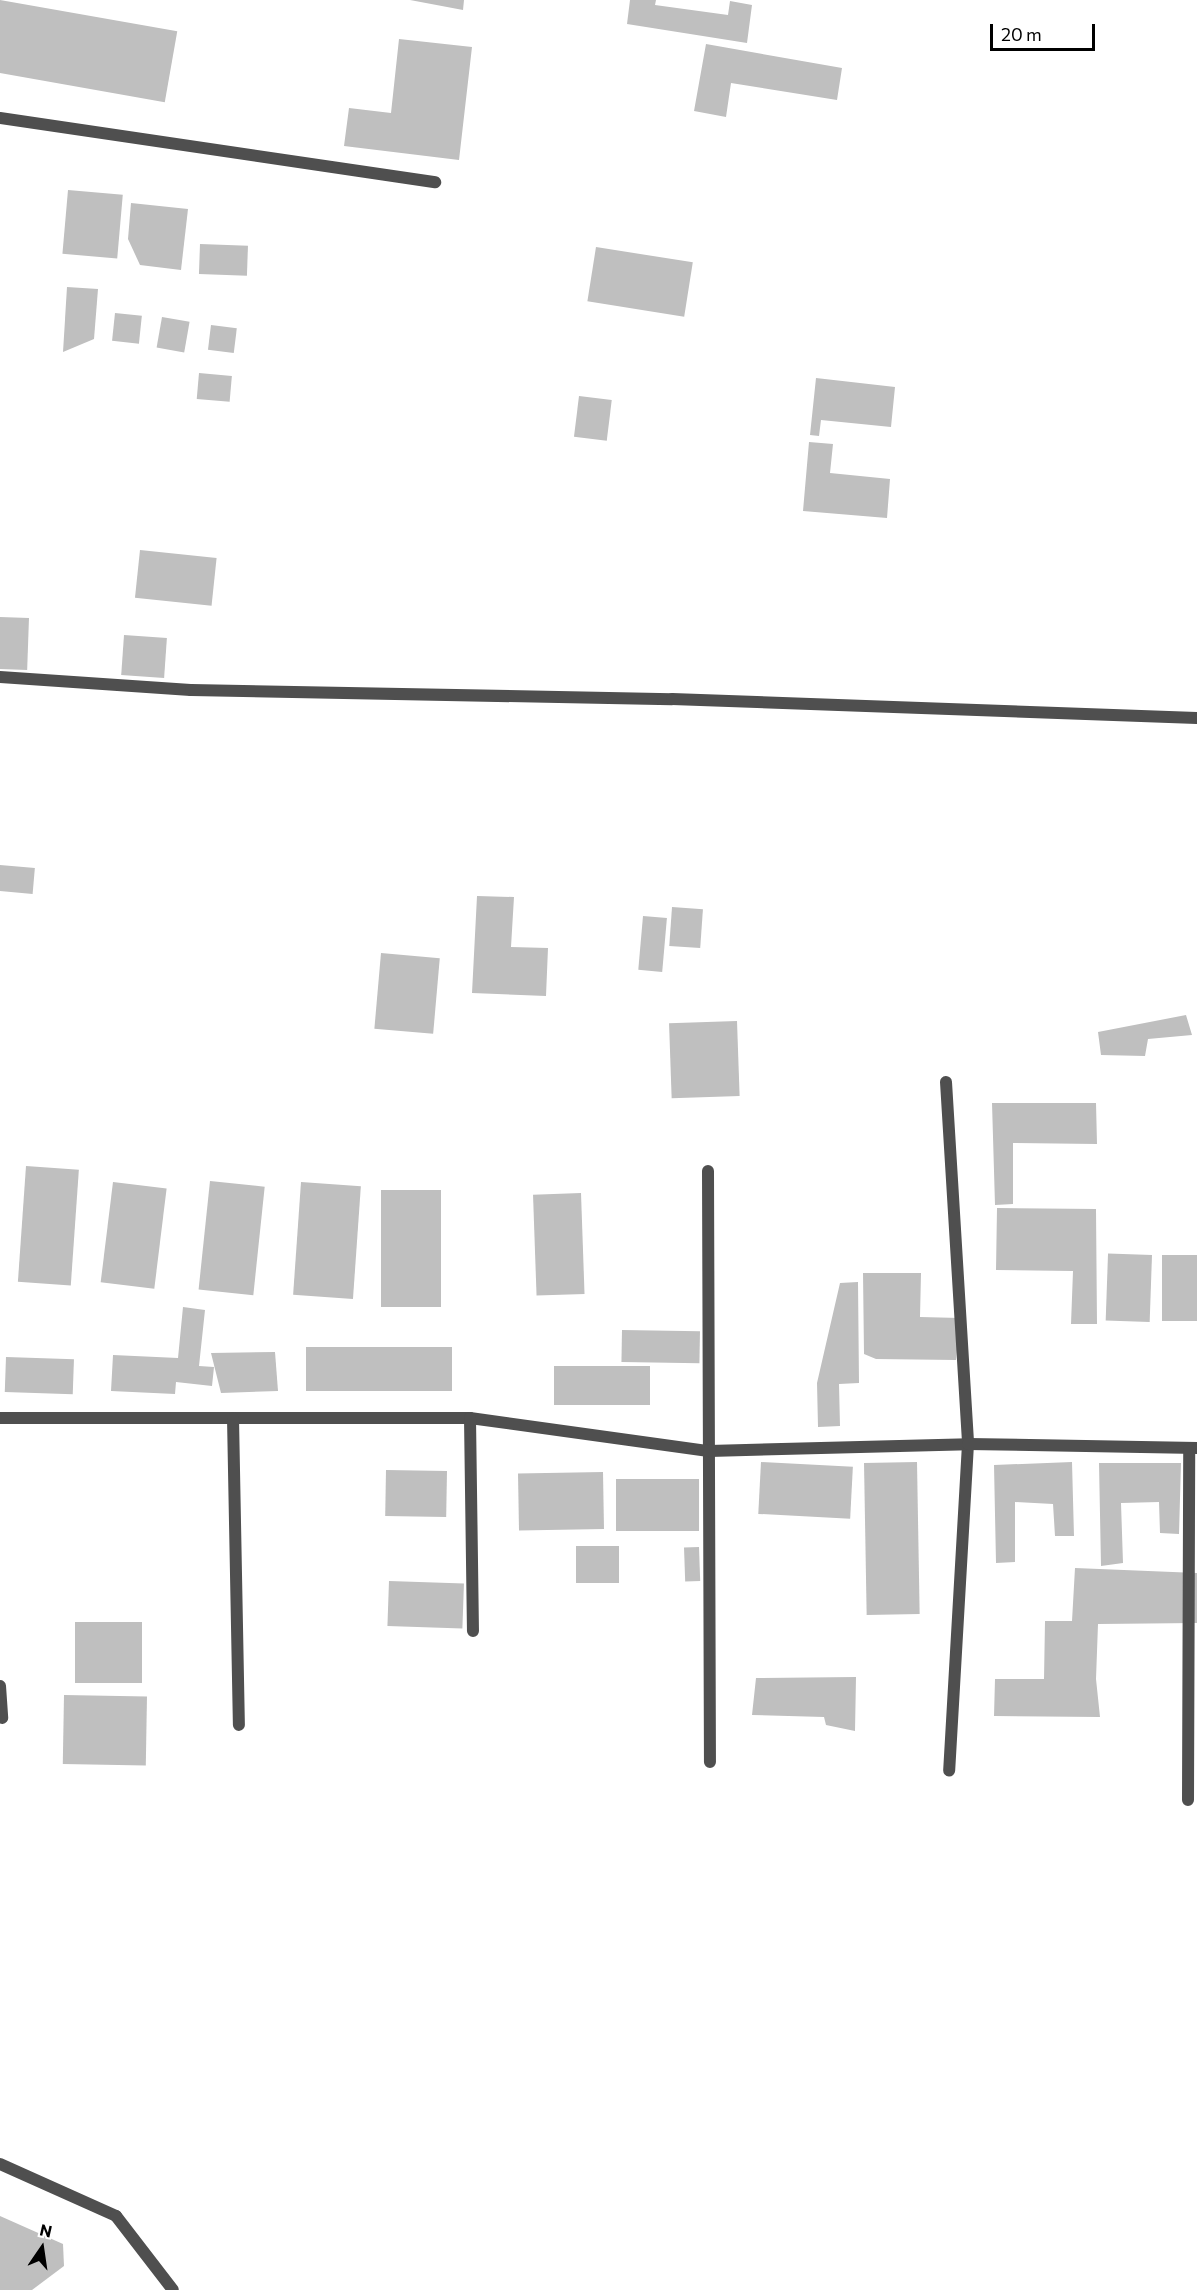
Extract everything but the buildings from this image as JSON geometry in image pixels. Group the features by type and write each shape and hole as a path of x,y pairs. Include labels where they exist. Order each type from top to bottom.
{"street":[{"path":"0,118 435,182"},
{"path":"0,677 191,690 672,699 1197,718"},
{"path":"946,1082 968,1444 950,1770"},
{"path":"708,1171 710,1762"},
{"path":"0,1418 470,1418 709,1451 968,1444 1193,1448 1188,1800"},
{"path":"233,1418 239,1725"},
{"path":"470,1418 473,1632"},
{"path":"0,1686 2,1718"},
{"path":"0,2164 116,2216 173,2290"}]}
